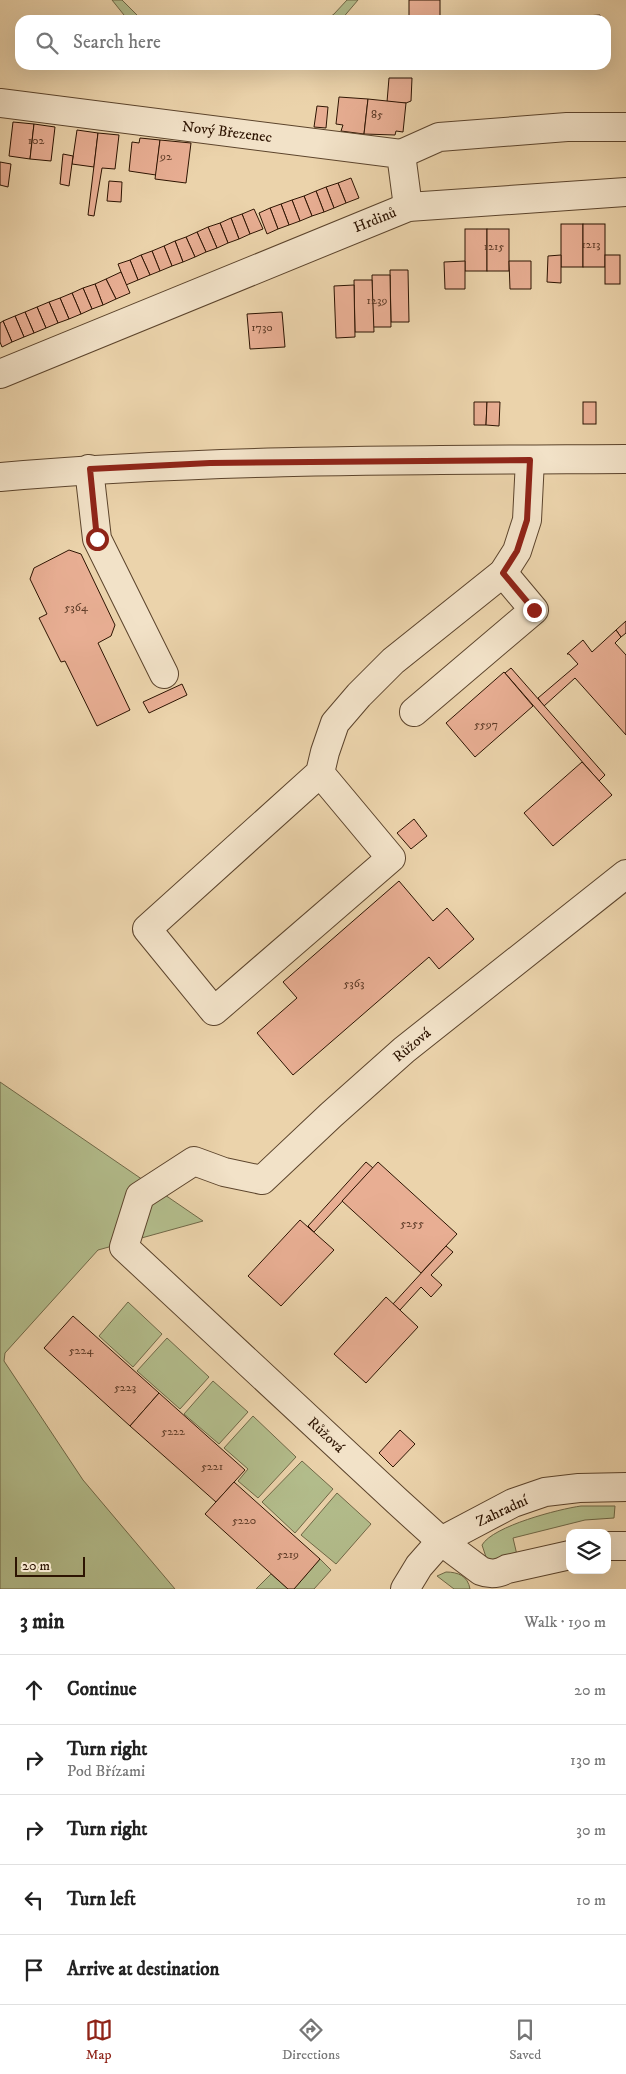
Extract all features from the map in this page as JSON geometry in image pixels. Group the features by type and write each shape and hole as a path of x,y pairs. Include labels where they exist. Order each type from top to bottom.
{"street":[{"name":"Nový Březenec","path":"0,103 400,154"},
{"path":"408,207 400,154 439,137 567,127 626,128"},
{"name":"Hrdinů","path":"0,374 408,207 626,192"},
{"path":"0,477 90,469 210,463 626,459"},
{"path":"320,773 391,858 214,1011 147,929 320,773 335,722 393,661 503,573 517,551 527,520 530,460"},
{"path":"90,469 97,539 164,674"},
{"path":"414,712 534,610 503,573"},
{"name":"Růžová","path":"566,1556 507,1569 500,1573 488,1574 481,1571 441,1541 124,1247 140,1196 194,1161 224,1172 262,1180 330,1115 404,1050 626,874"},
{"name":"Zahradní","path":"404,1589 419,1566 441,1541 514,1503 545,1492 579,1488 626,1487"},
{"path":"611,1546 626,1546"}],"green space":[{"path":"112,0 122,0 137,15 124,15"},
{"path":"347,0 358,0 345,15 333,15"},
{"path":"0,1082 203,1221 98,1250 5,1353 4,1361 83,1480 175,1589 0,1589"},
{"path":"128,1302 162,1334 133,1367 99,1336"},
{"path":"167,1338 209,1377 180,1409 137,1371"},
{"path":"213,1381 248,1412 219,1444 184,1414"},
{"path":"253,1416 296,1457 258,1498 238,1481 248,1469 224,1448"},
{"path":"302,1461 333,1489 295,1533 262,1502"},
{"path":"337,1493 371,1524 336,1564 301,1535"},
{"path":"581,1506 615,1506 614,1518 585,1520 513,1538 517,1555 492,1561 487,1560 482,1545 499,1531 543,1515"},
{"path":"320,1559 331,1570 314,1589 294,1589"},
{"path":"446,1572 455,1573 465,1578 470,1589 454,1589 437,1576"},
{"path":"271,1574 288,1589 256,1589"}],"building":[{"path":"409,0 440,0 440,15 409,15"},
{"path":"389,78 412,78 411,101 406,103 387,102"},
{"path":"339,97 368,99 364,134 341,131 343,125 336,124"},
{"path":"368,99 406,103 403,132 396,131 395,135 364,134"},
{"path":"317,106 328,107 326,128 314,127"},
{"path":"13,122 34,124 30,159 9,156"},
{"path":"34,124 55,127 51,161 30,159"},
{"path":"77,130 98,133 94,167 72,164"},
{"path":"98,133 119,135 115,169 102,168 94,216 88,215"},
{"path":"140,138 160,140 156,175 129,171 132,142 139,143"},
{"path":"160,140 191,143 186,183 155,179"},
{"path":"63,154 73,156 69,186 60,184"},
{"path":"0,162 11,164 8,187 0,185"},
{"path":"351,178 359,198 346,203 338,183"},
{"path":"109,181 122,182 121,202 107,201"},
{"path":"338,183 346,203 334,208 326,187"},
{"path":"326,187 334,208 324,212 316,191"},
{"path":"316,191 324,212 312,216 304,196"},
{"path":"304,196 312,216 300,221 292,200"},
{"path":"292,200 300,221 289,225 281,204"},
{"path":"281,204 289,225 278,229 270,208"},
{"path":"270,208 278,229 267,234 259,213"},
{"path":"254,209 263,229 250,234 242,214"},
{"path":"242,214 250,234 239,239 231,218"},
{"path":"231,218 239,239 228,243 220,223"},
{"path":"220,223 228,243 217,248 208,227"},
{"path":"561,224 583,224 583,267 561,267"},
{"path":"583,224 605,224 605,267 583,267"},
{"path":"208,227 217,248 206,252 197,232"},
{"path":"465,229 487,229 487,271 465,271"},
{"path":"487,229 509,229 509,271 487,271"},
{"path":"197,232 206,252 195,257 186,237"},
{"path":"186,237 195,257 183,262 175,241"},
{"path":"175,241 183,262 172,266 164,246"},
{"path":"164,246 172,266 160,271 152,251"},
{"path":"152,251 160,271 150,275 141,255"},
{"path":"141,255 150,275 138,280 130,260"},
{"path":"561,255 561,283 547,282 548,256"},
{"path":"605,255 620,255 620,284 605,284"},
{"path":"130,260 138,280 126,285 118,264"},
{"path":"465,261 465,289 445,289 444,262"},
{"path":"509,261 531,261 531,289 510,289"},
{"path":"390,270 408,270 409,322 391,322"},
{"path":"121,272 130,293 116,299 106,279"},
{"path":"372,275 390,275 391,327 373,327"},
{"path":"106,279 116,299 103,305 95,284"},
{"path":"354,280 372,280 374,332 355,332"},
{"path":"95,284 103,305 92,309 83,288"},
{"path":"354,285 355,337 336,338 334,286"},
{"path":"83,288 92,309 81,314 72,293"},
{"path":"72,293 81,314 69,319 60,298"},
{"path":"60,298 69,319 58,323 49,302"},
{"path":"49,302 58,323 46,328 37,307"},
{"path":"37,307 46,328 34,333 25,312"},
{"path":"25,312 34,333 24,337 15,316"},
{"path":"282,312 285,347 250,349 247,314"},
{"path":"15,316 24,337 12,342 3,321"},
{"path":"3,321 12,342 2,347 0,342 0,323"},
{"path":"474,402 487,402 486,425 474,425"},
{"path":"487,402 500,402 499,426 486,425"},
{"path":"583,402 596,402 596,424 583,424"},
{"path":"69,550 81,554 115,625 111,636 98,643 130,710 97,726 65,661 61,662 39,618 47,614 30,579 34,568"},
{"path":"626,621 626,633 621,637 616,630"},
{"path":"616,630 621,637 615,643 626,655 626,735 575,678 544,706 538,698 578,664 567,654 583,640 592,652"},
{"path":"511,668 605,775 599,781 505,673"},
{"path":"504,672 533,706 475,757 446,723"},
{"path":"182,684 187,695 149,713 143,702"},
{"path":"582,762 612,795 553,846 524,813"},
{"path":"414,819 427,836 411,849 397,833"},
{"path":"399,881 433,921 447,908 474,939 439,969 429,957 293,1075 257,1033 297,998 283,982"},
{"path":"366,1162 373,1168 314,1232 308,1226"},
{"path":"378,1162 457,1234 421,1273 342,1201"},
{"path":"300,1220 334,1250 281,1306 248,1276"},
{"path":"446,1246 453,1252 431,1275 442,1285 431,1297 421,1287 400,1310 393,1304"},
{"path":"386,1297 418,1327 366,1383 334,1354"},
{"path":"73,1316 159,1393 130,1426 44,1348"},
{"path":"159,1393 245,1470 216,1502 130,1426"},
{"path":"400,1430 415,1444 393,1467 379,1453"},
{"path":"234,1482 320,1559 294,1589 288,1589 205,1514"}],"route":[{"path":"97,539 90,469 210,463 530,460 527,520 517,551 503,573 534,610"}]}
